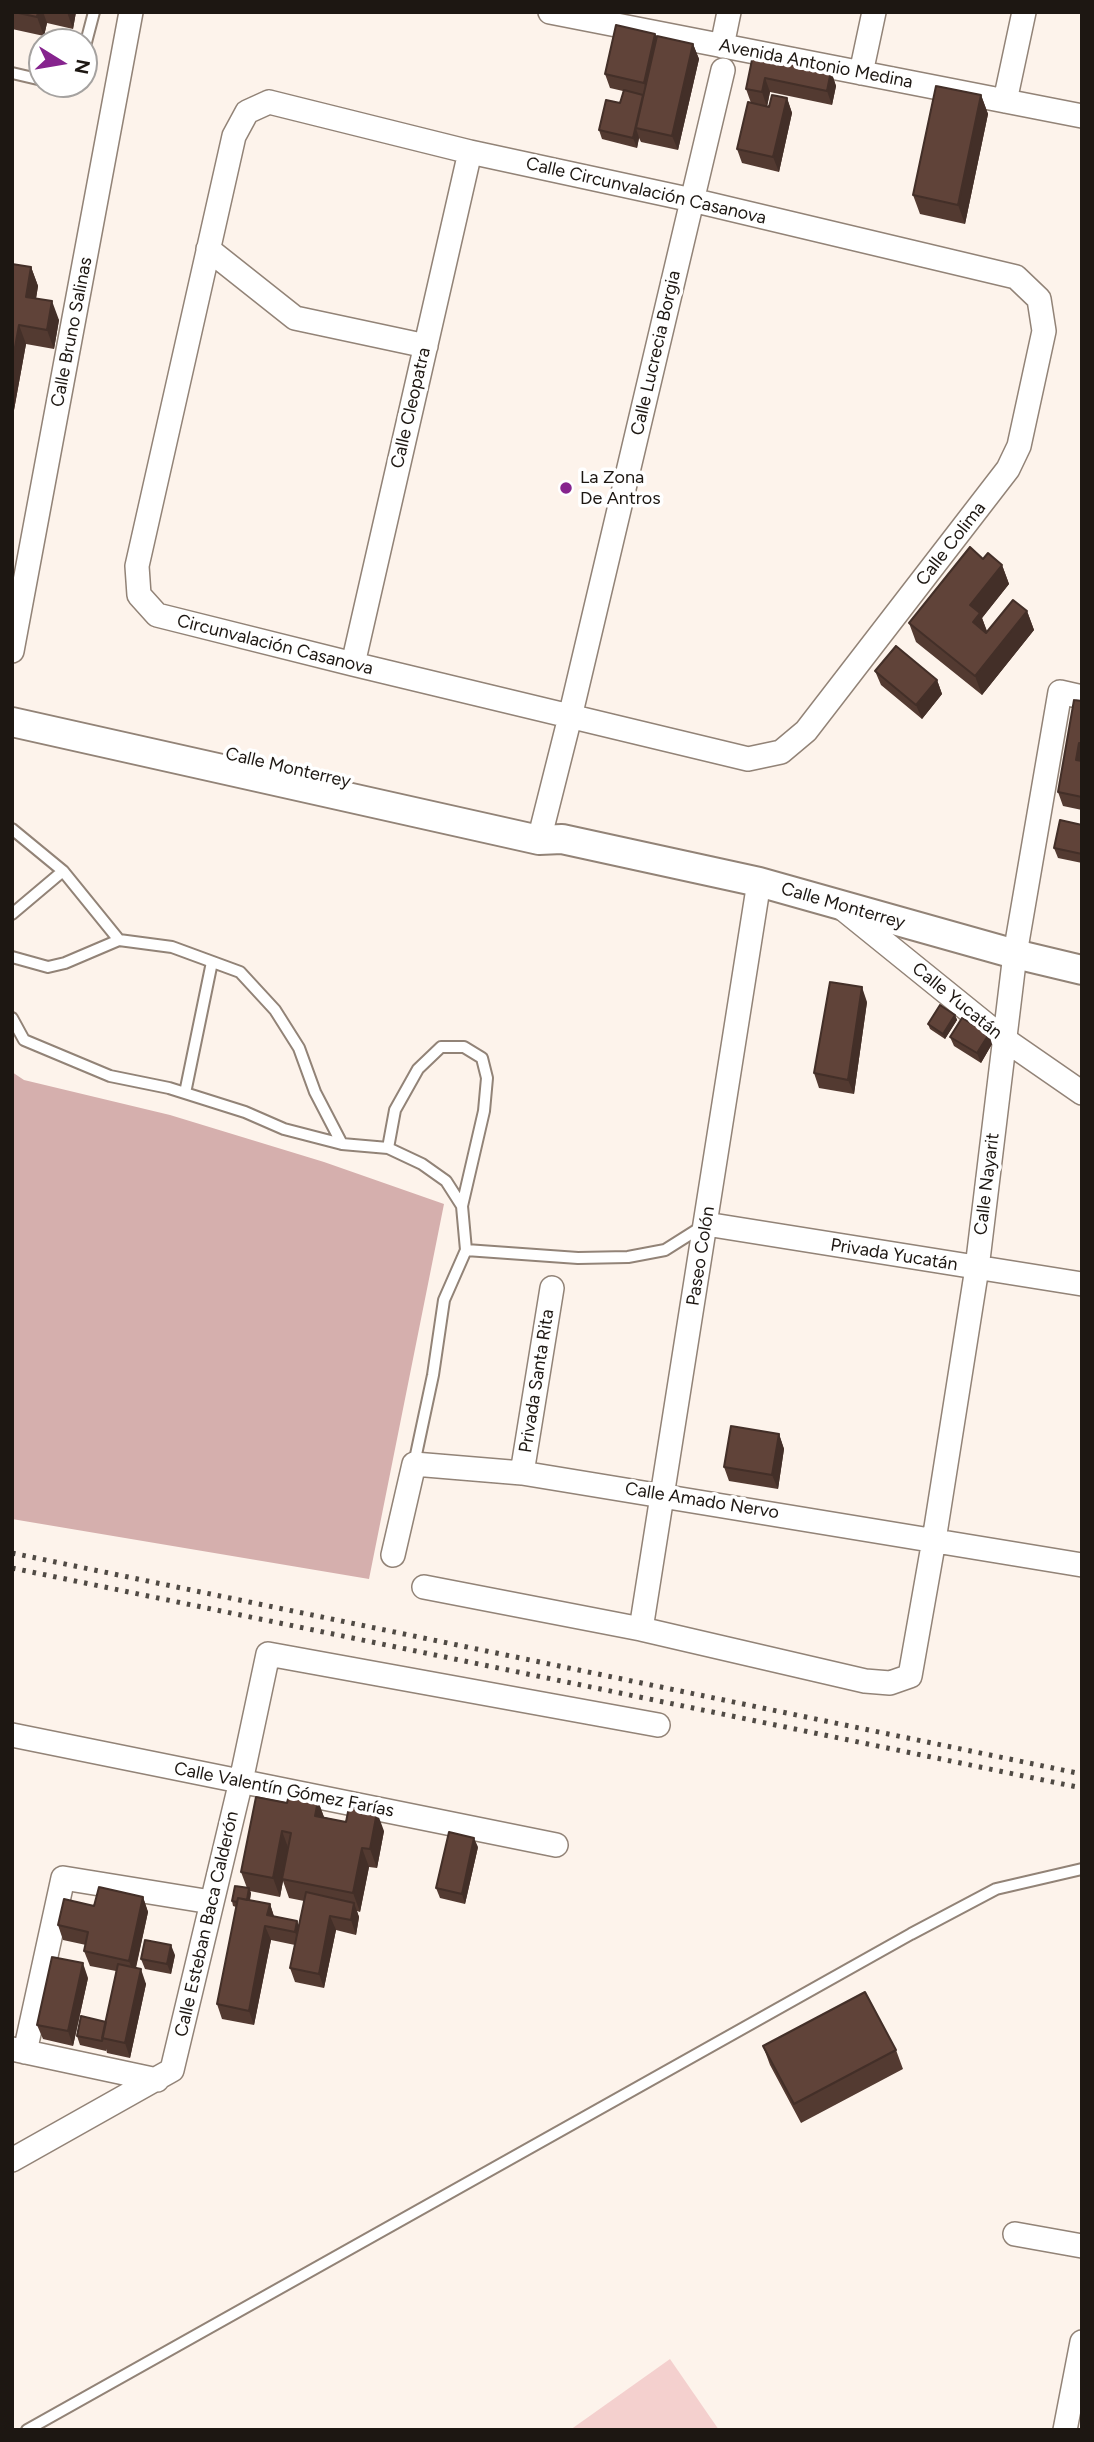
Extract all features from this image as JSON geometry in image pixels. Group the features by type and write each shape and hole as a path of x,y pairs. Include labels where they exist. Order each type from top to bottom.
{"street":[{"name":"Calle Bruno Salinas","path":"12,651 131,12"},
{"name":"Avenida Antonio Medina","path":"550,12 1082,116"},
{"path":"722,46 729,12"},
{"path":"861,73 874,12"},
{"path":"1005,101 1024,12"},
{"name":"Calle Lucrecia Borgia","path":"548,836 570,718 723,70"},
{"name":"Calle Circunvalación Casanova","path":"247,112 269,102 470,152 692,200 1016,277 1038,299"},
{"name":"Circunvalación Casanova","path":"247,112 234,136 137,566 139,595 157,615 570,718 748,760 781,752"},
{"name":"Calle Cleopatra","path":"353,664 470,152"},
{"path":"208,249 295,318 426,346"},
{"name":"Calle Colima","path":"781,752 806,732 1008,469 1019,446 1044,331 1038,299"},
{"name":"Calle Nayarit","path":"641,1629 865,1681 890,1684 909,1676 934,1540 977,1268 1015,954 1071,695"},
{"name":"Calle Monterrey","path":"12,704 548,836"},
{"name":"Calle Monterrey","path":"12,722 759,882 1015,954 1082,970"},
{"name":"Paseo Colón","path":"641,1629 759,882"},
{"name":"Calle Yucatán","path":"837,904 1004,1039 1082,1093"},
{"name":"Privada Yucatán","path":"706,1224 1082,1284"},
{"name":"Privada Santa Rita","path":"522,1473 552,1288"},
{"path":"393,1555 414,1464"},
{"name":"Calle Amado Nervo","path":"414,1464 522,1473 663,1494 1082,1565"},
{"path":"424,1587 641,1629"},
{"name":"Calle Esteban Baca Calderón","path":"164,2075 241,1781 268,1654 658,1725"},
{"name":"Calle Valentín Gómez Farías","path":"12,1735 556,1845"},
{"path":"164,2075 19,2051 63,1878 211,1902"},
{"path":"12,2160 164,2075"},
{"path":"1015,2234 1082,2246"},
{"path":"1065,2430 1082,2342"}],"lane":[{"path":"12,829 63,871 120,940"},
{"path":"12,914 63,871"},
{"path":"12,957 48,967 65,963 120,940 172,947 240,972 275,1010 299,1048 315,1092 342,1144"},
{"path":"185,1093 212,962"},
{"path":"12,1018 24,1040 110,1076 185,1093 245,1112 284,1129 342,1144 388,1148 422,1164 446,1181 462,1206"},
{"path":"388,1148 395,1110 418,1069 441,1047 464,1047 482,1058 487,1078 484,1111 462,1206 466,1250 444,1300 433,1375 414,1464"},
{"path":"466,1250 578,1258 628,1257 665,1250 706,1224"},
{"path":"27,2430 971,1902 996,1889 1082,1869"}],"shaded area":[{"path":"12,1072 24,1080 170,1115 324,1162 444,1204 369,1579 12,1519"},
{"path":"670,2359 719,2430 570,2430"}],"building":[{"path":"14,12 38,12 37,17"},
{"path":"616,25 655,34 644,83 605,74"},
{"path":"657,36 693,44 672,136 636,128"},
{"path":"753,55 831,71 827,91 765,78 762,92 746,89"},
{"path":"936,86 981,95 958,205 913,195"},
{"path":"624,90 643,95 633,138 599,130 606,100 620,103"},
{"path":"772,95 787,98 773,157 737,149 748,102 769,107"},
{"path":"12,264 31,267 26,297 52,301 47,330 19,325 12,364"},
{"path":"970,547 983,559 988,553 1002,565 970,605 980,613 973,622 986,633 1013,600 1027,611 975,676 909,623"},
{"path":"896,646 937,680 916,705 875,671"},
{"path":"1074,700 1082,701 1082,744 1079,743 1076,760 1082,761 1082,797 1058,792"},
{"path":"1060,820 1082,825 1082,854 1054,848"},
{"path":"830,982 862,987 848,1080 814,1073"},
{"path":"940,1005 955,1015 943,1034 928,1024"},
{"path":"962,1018 989,1034 977,1053 950,1037"},
{"path":"731,1426 779,1434 772,1475 724,1467"},
{"path":"289,1795 318,1801 315,1816 346,1822 349,1807 377,1812 370,1849 362,1848 353,1893 282,1879 291,1833 282,1831 273,1878 241,1872 256,1797 287,1803"},
{"path":"449,1832 474,1838 462,1894 436,1888"},
{"path":"235,1886 249,1888 247,1900 238,1898 237,1902 232,1901"},
{"path":"99,1887 143,1897 129,1961 84,1951 88,1932 58,1925 64,1899 94,1906"},
{"path":"306,1892 354,1903 351,1920 330,1916 319,1974 290,1968"},
{"path":"238,1898 270,1904 267,1915 297,1921 295,1932 265,1926 249,2011 217,2004"},
{"path":"145,1940 171,1945 167,1964 141,1959"},
{"path":"52,1957 83,1963 68,2031 37,2025"},
{"path":"118,1964 141,1969 125,2043 102,2038"},
{"path":"865,1992 896,2050 794,2104 763,2046"},
{"path":"81,2016 106,2022 102,2041 77,2036"}],"railway":[{"path":"12,1553 1082,1774"},
{"path":"12,1568 1082,1788"}],"place":[{"name":"La Zona De Antros","path":"566,488"}]}
